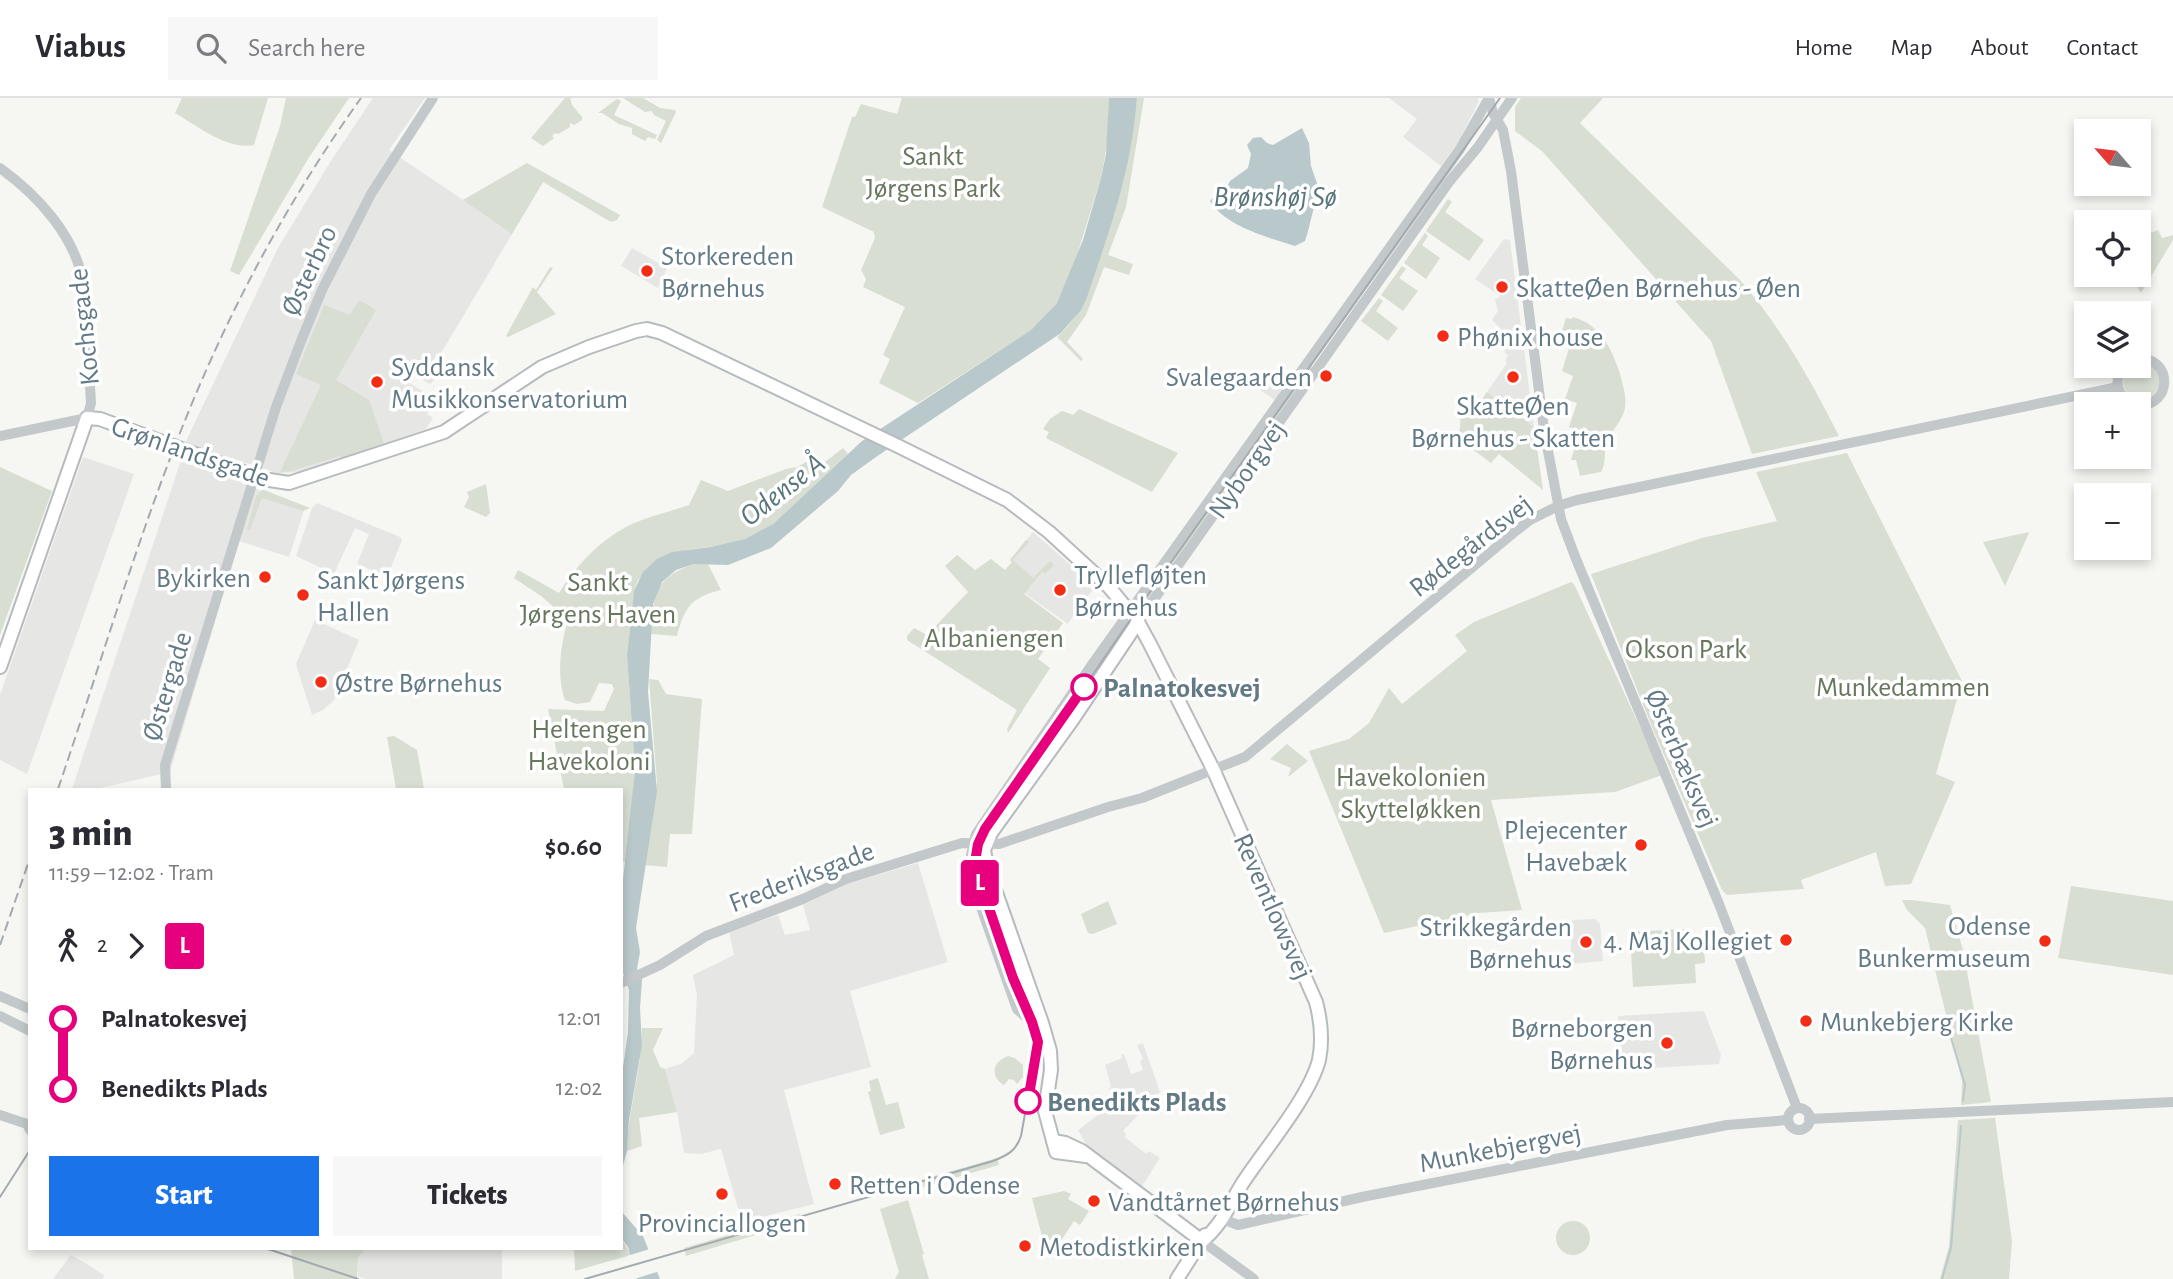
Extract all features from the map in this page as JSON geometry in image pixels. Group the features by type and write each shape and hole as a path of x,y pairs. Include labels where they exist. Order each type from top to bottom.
{"main road":[{"name":"Grønlandsgade","path":"87,418 100,419 255,476 289,483 435,436 542,367 606,340 647,329 1007,500 1049,532 1134,614"},
{"name":"Kochsgade","path":"0,667 87,418"},
{"name":"Reventlowsvej","path":"1134,614 1213,769 1321,1018 1322,1043 1314,1076 1240,1187 1223,1219 1202,1241"},
{"name":"Nyborgvej","path":"979,844 1134,614"},
{"path":"979,844 1050,1051 1051,1070 1045,1111 1054,1147 1086,1156 1202,1241 1177,1279"},
{"name":"Reventlowsvej","path":"1202,1241 1224,1205 1240,1187"}],"street":[{"name":"Østerbro","path":"255,476 276,407 322,290 371,194 433,98"},
{"name":"Østerbæksvej","path":"1489,98 1500,116 1511,171 1544,430 1558,506 1576,559 1720,904 1797,1108"},
{"name":"Nyborgvej","path":"1134,614 1460,149 1489,98"},
{"name":"Nyborgvej","path":"1134,614 1512,98"},
{"name":"Kochsgade","path":"0,168 25,188 47,211 72,248 81,268 91,403 87,418"},
{"path":"2151,360 2157,364 2169,385 2151,403"},
{"path":"2118,378 2120,392"},
{"name":"Rødegårdsvej","path":"979,844 999,844 1142,798 1245,757 1517,530 1558,506 1729,467 2118,387"},
{"path":"0,436 87,418"},
{"name":"Østergade","path":"166,788 165,765 255,476"},
{"path":"979,844 970,865 971,879 1017,1009 1038,1026 1045,1036"},
{"name":"Frederiksgade","path":"624,982 698,940 803,900 846,879 954,846 979,844"},
{"path":"0,996 28,1008"},
{"path":"0,1016 28,1030"},
{"path":"1809,1119 2173,1102"},
{"path":"1797,1108 1806,1111 1809,1119 1807,1126 1800,1129 1792,1127 1788,1120 1790,1112 1797,1108"},
{"path":"0,1115 28,1124"},
{"name":"Munkebjergvej","path":"1223,1219 1238,1225 1362,1197 1727,1125 1788,1120"},
{"path":"1202,1241 1254,1279"}],"shaded area":[{"path":"373,98 425,98 389,150 463,200 519,169 543,182 440,355 437,354 431,364 437,366 435,379 430,384 408,372 403,379 432,397 429,402 433,404 427,414 433,418 426,429 302,472 277,473 185,443 278,248"},
{"path":"1389,98 1478,98 1479,101 1459,141 1441,166 1403,137 1417,119"},
{"name":"SkatteØen Børnehus - Øen","path":"1504,239 1510,240 1521,326 1511,339 1500,340 1500,328 1492,320 1498,311 1495,300 1500,296 1475,279"},
{"name":"Storkereden Børnehus","path":"632,248 667,268 658,288 621,266"},
{"name":"SkatteØen Børnehus - Skatten","path":"1523,341 1534,427 1487,392 1507,363 1505,361 1508,355 1505,353 1504,343"},
{"path":"1253,372 1288,385 1276,401 1246,380"},
{"path":"83,457 134,474 27,774 0,760 0,695"},
{"path":"182,457 237,477 243,484 305,507 289,557 239,541 170,772 100,788 72,788"},
{"path":"317,503 400,537 402,540 387,577 357,564 369,534 355,528 334,574 296,556 312,508"},
{"name":"Tryllefløjten Børnehus","path":"1033,532 1096,587 1082,602 1068,624 1024,593 1029,587 1005,570"},
{"name":"Østre Børnehus","path":"315,620 359,640 334,700 312,715 296,664"},
{"path":"918,863 948,962 850,991 871,1067 784,1090 814,1204 742,1222 721,1149 701,1154 684,1153 677,1112 665,1069 681,1064 694,1053 697,995 693,975 734,955 729,932 778,915 785,935 810,930 803,905 847,884"},
{"name":"Strikkegården Børnehus","path":"1595,919 1600,924 1603,961 1570,964 1572,920"},
{"name":"Børneborgen Børnehus","path":"1704,1011 1721,1055 1719,1064 1654,1068 1620,1063 1617,1059 1618,1016"},
{"path":"1143,1043 1160,1092 1123,1131 1125,1137 1146,1154 1149,1151 1160,1158 1142,1186 1138,1186 1088,1148 1078,1130 1115,1102 1109,1090 1111,1086 1105,1065 1122,1058 1121,1055 1124,1054 1131,1074 1143,1070 1140,1061 1143,1059 1137,1045"},
{"path":"364,1250 502,1250 502,1279 366,1279 358,1277 358,1258"},
{"path":"71,1255 105,1276 102,1279 53,1279"}],"green space":[{"path":"182,98 268,98 254,145 244,146 213,136 175,113"},
{"path":"286,98 349,98 308,159 239,275 230,271 280,126"},
{"path":"565,98 570,98 582,120 574,125 570,123 570,127 555,133 552,136 554,138 543,146 531,138"},
{"path":"623,98 643,98 660,108 675,110 661,143 657,140 666,121 652,111 645,112"},
{"name":"Sankt Jørgens Park","path":"902,98 1109,98 1108,139 1101,178 1073,268 1057,303 1031,330 918,403 879,383 890,359 883,355 905,307 863,287 866,279 861,270 875,238 874,232 822,207 852,117 855,117 861,104 897,114"},
{"path":"1137,98 1144,98 1126,207 1108,255 1133,264 1129,275 1104,267 1086,315 1067,342 1083,359 1081,361 1057,337 1073,320 1089,290 1123,179"},
{"path":"1521,98 1603,98 1580,123 1740,280 1755,298 1794,355 1839,436 1752,454 1711,341 1542,151 1515,131 1515,107"},
{"path":"617,99 621,101 614,115 657,135 655,139 648,137 645,141 632,134 632,128 598,113"},
{"path":"527,163 620,215 617,220 611,222 543,182 512,234 463,200"},
{"path":"1448,199 1452,202 1445,212 1484,240 1469,261 1426,231"},
{"path":"2158,230 2162,238 2173,235 2173,240 2151,276 2151,233"},
{"path":"1425,233 1428,236 1422,245 1440,258 1426,279 1404,263"},
{"path":"1402,266 1406,269 1399,278 1418,291 1403,311 1381,295"},
{"path":"550,267 553,268 537,292 556,314 506,336 533,287 536,290"},
{"path":"1379,298 1383,301 1376,311 1398,328 1388,341 1361,321"},
{"path":"359,300 376,310 336,380 369,400 384,443 341,458 340,456 280,472 321,385 296,374 324,305 350,315"},
{"path":"1573,317 1591,326 1604,339 1617,365 1625,397 1624,412 1607,441 1601,472 1580,476 1576,460 1571,460 1580,431 1569,427 1577,403 1565,399 1573,376 1562,371 1569,348 1558,344 1566,318"},
{"path":"1309,365 1315,369 1148,603 1143,598"},
{"path":"2151,365 2155,367 2161,382 2151,396 2151,392 2127,392 2124,378 2151,378"},
{"path":"1487,392 1534,427 1543,490 1499,454 1491,463 1455,436 1460,429 1461,409 1471,415"},
{"path":"1079,409 1178,453 1152,492 1046,438 1049,432 1043,429 1050,419 1062,411 1073,415"},
{"name":"Sankt Jørgens Haven","path":"843,448 848,454 773,524 758,534 731,544 686,550 638,580 634,591 627,655 635,770 626,862 623,862 623,788 564,788 548,709 604,711 614,689 612,684 599,683 590,702 577,704 565,700 560,660 568,619 514,578 518,570 559,593 572,574 606,540 633,523 689,505 701,480 728,491 808,461 822,468 825,462"},
{"path":"1847,453 1962,681 1936,774 1955,782 1911,884 1885,886 1876,852 1801,880 1804,889 1727,895 1722,890 1652,727 1591,574 1702,538 1777,521 1756,472"},
{"path":"0,467 52,491 0,635"},
{"path":"486,484 490,513 486,517 464,507 469,497 467,492"},
{"path":"262,490 310,508 303,511 262,498 250,530 247,529 256,496"},
{"path":"2029,532 2028,535 2005,586 1983,542"},
{"name":"Albaniengen","path":"1026,540 1029,542 1013,560 1033,578 1050,561 1054,565 1045,574 1042,572 1024,594 1063,623 1038,659 1050,668 1008,733 1007,729 1017,710 907,640 907,636 914,628 927,635 968,592 945,566 957,555 975,570 991,559 1005,570"},
{"path":"694,564 708,564 721,590 702,596 690,605 677,636 651,634 653,608 658,590 670,576"},
{"name":"Havekolonien Skytteløkken","path":"1571,582 1662,775 1615,792 1491,800 1522,910 1479,913 1384,933 1309,751 1349,739 1369,723 1389,688 1402,704 1467,651 1455,635 1474,622"},
{"path":"649,679 658,680 666,694 702,699 692,834 670,834 667,867 644,865 657,783"},
{"path":"394,736 417,750 424,788 396,788 387,737"},
{"path":"1287,744 1308,761 1288,777 1291,768 1270,759"},
{"path":"974,857 980,857 1037,1020 1020,1008 977,891"},
{"path":"2071,886 2173,901 2173,975 2058,958"},
{"path":"1902,900 1950,905 1963,950 1991,1102 1961,1105 1962,1081 1925,928 1907,910"},
{"path":"1108,901 1117,924 1093,934 1088,933 1081,914"},
{"path":"1683,929 1704,942 1705,963 1695,964 1696,983 1633,987 1630,932"},
{"path":"642,1028 663,1028 653,1050 660,1067 665,1069 677,1112 639,1118 642,1146 627,1151 640,1059"},
{"path":"1008,1056 1023,1065 1023,1077 1017,1084 1009,1079 1004,1085 996,1077 996,1065"},
{"path":"878,1078 886,1105 898,1102 905,1128 880,1135 868,1092 871,1091 869,1081"},
{"path":"1995,1118 2012,1241 2009,1279 1940,1279 1949,1246 1958,1120"},
{"path":"997,1158 999,1165 888,1197 886,1190"},
{"path":"1064,1191 1071,1194 1068,1199 1089,1211 1080,1225 1074,1221 1053,1253 1044,1244 1032,1198"},
{"path":"908,1200 929,1279 895,1279 899,1272 880,1209"},
{"path":"800,1214 802,1221 686,1256 684,1248"},
{"path":"1573,1221 1585,1226 1590,1238 1585,1250 1573,1255 1561,1250 1556,1238 1561,1226"},
{"path":"623,1241 631,1255 575,1271 574,1250 623,1250"},
{"path":"291,1250 364,1250 358,1258 357,1279 294,1279"}],"water":[{"path":"1109,98 1137,98 1125,176 1103,249 1081,310 1061,333 851,475 838,491 771,548 728,565 694,564 676,570 662,582 653,604 648,692 657,791 636,928 640,952 637,969 642,980 642,1045 623,1166 623,1068 628,1032 629,990 623,973 623,879 635,770 627,655 634,591 643,572 657,559 672,552 745,539 773,524 862,441 1031,330 1057,303 1083,240 1106,154"},
{"name":"Brønshøj Sø","path":"1302,128 1309,143 1311,166 1320,192 1305,241 1295,246 1260,235 1237,224 1226,218 1210,201 1224,192 1230,181 1248,168 1251,154 1247,145 1253,138 1261,137 1273,145"},
{"path":"623,1213 643,1236 660,1279 637,1279 628,1247 623,1241"}],"pier":[{"path":"653,1248 660,1271 634,1279 627,1256"}],"waterway":[{"path":"1951,1038 1965,1085 1963,1101"},
{"path":"1942,1279 1951,1248 1961,1126"}],"tram line":[{"path":"585,1279 993,1161 1014,1149 1021,1136 1038,1042 979,879 976,856 982,834 1500,98"},
{"name":"L","path":"1028,1101 1037,1053 1037,1036 1013,978 979,879 976,856 985,829 1084,687"},
{"path":"0,1197 28,1153"},
{"path":"271,1250 358,1279"}],"railway":[{"path":"58,788 141,537 198,389 233,313 292,203 361,98"},
{"path":"0,945 28,864"}],"place":[{"name":"Storkereden Børnehus","path":"647,271"},
{"name":"SkatteØen Børnehus - Øen","path":"1502,287"},
{"name":"Phønix house","path":"1443,336"},
{"name":"Svalegaarden","path":"1326,376"},
{"name":"SkatteØen Børnehus - Skatten","path":"1513,377"},
{"name":"Syddansk Musikkonservatorium","path":"377,382"},
{"name":"Bykirken","path":"265,577"},
{"name":"Tryllefløjten Børnehus","path":"1060,590"},
{"name":"Sankt Jørgens Hallen","path":"303,595"},
{"name":"Østre Børnehus","path":"321,682"},
{"name":"Palnatokesvej","path":"1084,687"},
{"name":"Plejecenter Havebæk","path":"1641,845"},
{"name":"4. Maj Kollegiet","path":"1786,940"},
{"name":"Odense Bunkermuseum","path":"2045,941"},
{"name":"Strikkegården Børnehus","path":"1586,942"},
{"name":"Munkebjerg Kirke","path":"1806,1021"},
{"name":"Børneborgen Børnehus","path":"1667,1043"},
{"name":"Benedikts Plads","path":"1028,1101"},
{"name":"Retten i Odense","path":"835,1184"},
{"name":"Provinciallogen","path":"722,1194"},
{"name":"Vandtårnet Børnehus","path":"1094,1201"},
{"name":"Metodistkirken","path":"1025,1246"}],"water label":[{"name":"Odense Å","path":"782,489"}],"park label":[{"name":"Okson Park","path":"1686,648"},
{"name":"Munkedammen","path":"1903,686"},
{"name":"Heltengen Havekoloni","path":"589,744"}]}
